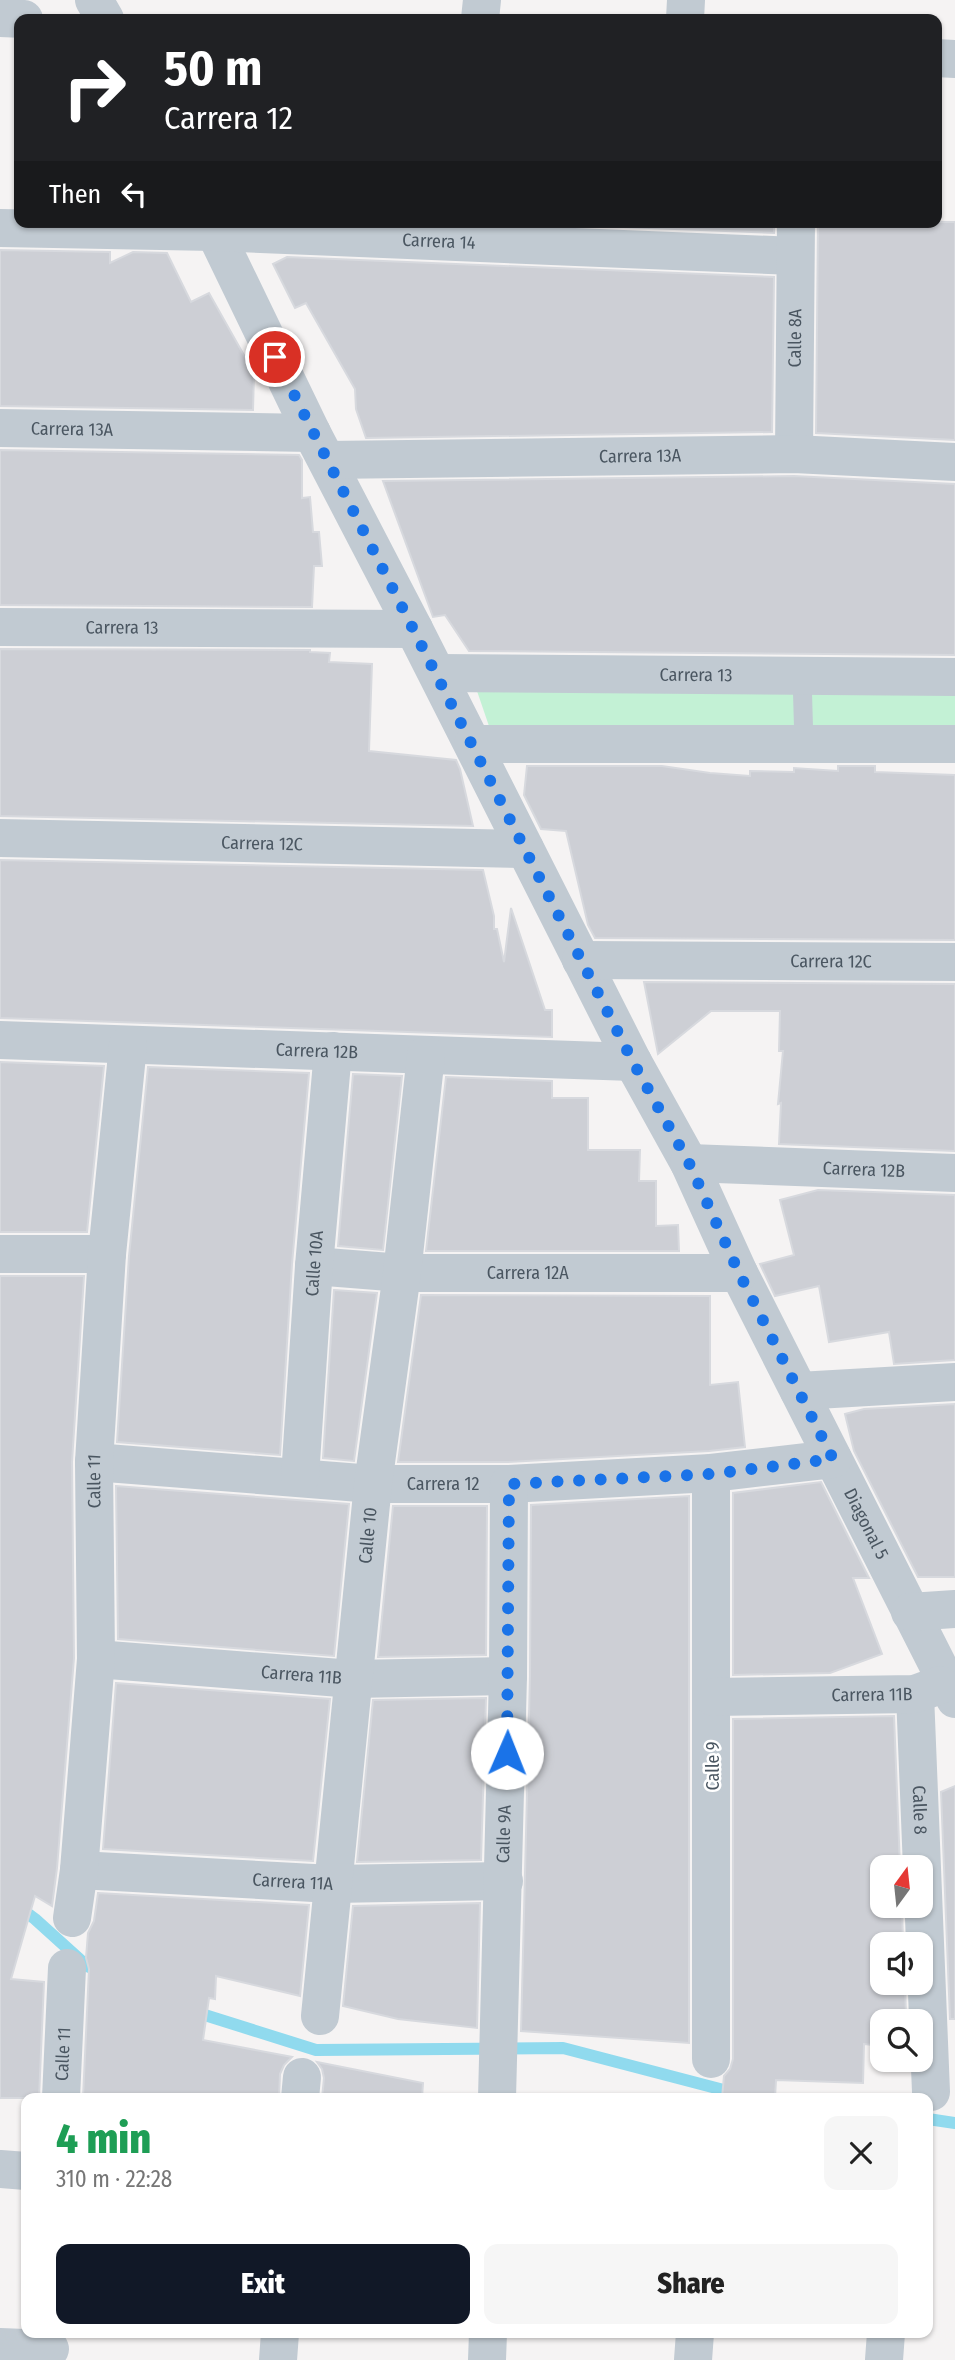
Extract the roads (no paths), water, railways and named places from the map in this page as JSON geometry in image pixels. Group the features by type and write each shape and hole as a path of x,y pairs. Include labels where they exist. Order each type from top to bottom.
{"street":[{"name":"Diagonal 5","path":"212,228 319,446 633,1062 689,1163 739,1273 910,1612 939,1692"},
{"name":"Carrera 14","path":"264,228 796,239"},
{"name":"Calle 8A","path":"794,454 796,239"},
{"name":"Carrera 13A","path":"0,428 319,446 794,454 955,462"},
{"name":"Carrera 13","path":"0,627 414,629"},
{"name":"Carrera 13","path":"437,673 955,677"},
{"path":"472,744 955,744"},
{"name":"Carrera 12C","path":"0,838 525,849"},
{"name":"Carrera 12C","path":"581,960 955,962"},
{"name":"Carrera 12B","path":"0,1041 633,1062"},
{"name":"Calle 11","path":"72,1918 79,1870 96,1659 94,1462 107,1254 128,1045"},
{"name":"Calle 10A","path":"300,1477 314,1266 333,1051"},
{"name":"Calle 10","path":"320,2016 373,1484 426,1055"},
{"name":"Carrera 12B","path":"689,1163 955,1173"},
{"path":"0,1255 107,1254"},
{"name":"Carrera 12A","path":"314,1266 401,1273 739,1273"},
{"path":"799,1391 955,1382"},
{"name":"Carrera 12","path":"94,1462 373,1484 509,1484 711,1474 833,1459"},
{"name":"Calle 9","path":"711,1474 711,2059"},
{"name":"Calle 9A","path":"497,2084 504,1881 509,1484"},
{"path":"910,1612 955,1609"},
{"name":"Carrera 11B","path":"96,1659 353,1679 508,1676"},
{"name":"Carrera 11B","path":"713,1697 939,1692"},
{"name":"Calle 8","path":"930,2092 939,1692"},
{"name":"Carrera 11A","path":"79,1870 332,1884 504,1881"},
{"name":"Calle 11","path":"61,2093 67,1968"},
{"path":"0,2169 21,2171"},
{"path":"278,2360 280,2338"},
{"path":"487,2360 488,2338"},
{"path":"694,2360 695,2338"},
{"path":"884,2360 886,2338"},
{"path":"0,2347 50,2347"}],"lane":[{"path":"802,676 804,744"}],"waterway":[{"path":"0,1893 35,1919 87,1966 101,1972"},
{"path":"192,2011 316,2050 563,2048 735,2093"},
{"path":"933,2120 955,2123"}]}
